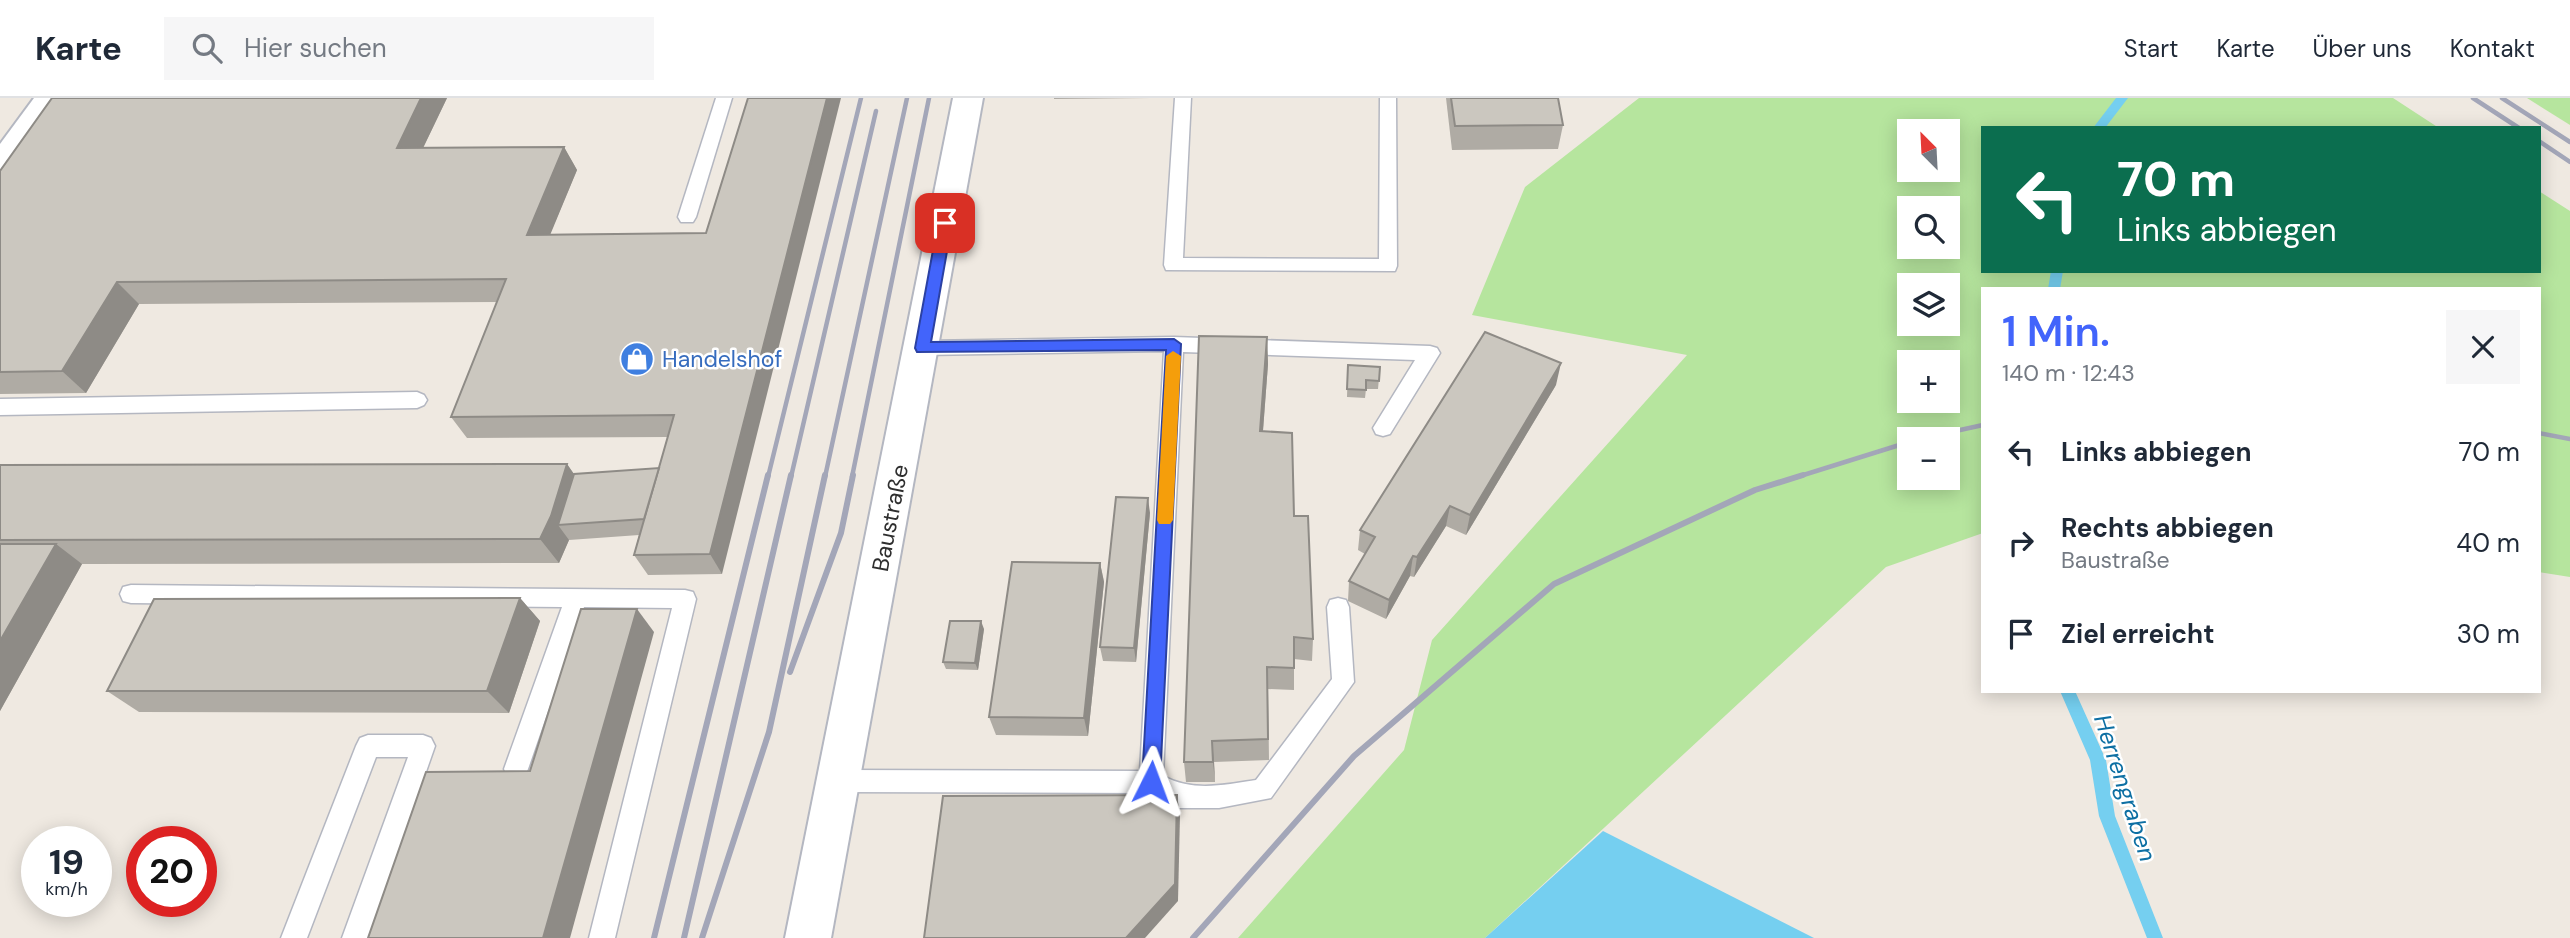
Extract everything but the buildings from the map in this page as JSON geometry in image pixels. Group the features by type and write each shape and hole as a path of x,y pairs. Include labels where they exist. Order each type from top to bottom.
{"street":[{"path":"2,162 50,98"},
{"name":"Baustraße","path":"808,938 968,98"}],"lane":[{"path":"687,217 724,98"},
{"path":"1183,98 1173,265 1388,266 1388,98"},
{"path":"1151,782 1174,344"},
{"path":"922,348 1174,344 1430,353 1384,428"},
{"path":"0,407 417,400"},
{"path":"131,594 685,599 602,938"},
{"path":"516,769 576,598"},
{"path":"840,781 1151,782 1179,797 1219,797 1263,790 1343,682 1338,607"},
{"path":"293,938 368,746 423,746 355,938"}],"green space":[{"path":"1639,98 2393,98 2436,126 1981,126 1981,273 2541,273 2541,192 2570,211 2570,577 2541,572 2541,287 1981,287 1981,534 1886,567 1485,938 1238,938 1404,750 1432,640 1687,355 1472,315 1525,187"},
{"path":"2527,98 2570,98 2570,125"}],"water":[{"path":"1603,831 1814,938 1485,938"}],"waterway":[{"name":"Herrengraben","path":"2101,126 2122,98"},
{"name":"Herrengraben","path":"2054,287 2057,273"},
{"name":"Herrengraben","path":"2068,693 2098,760 2107,816 2155,938"}],"railway":[{"path":"768,477 861,98"},
{"path":"825,477 907,98"},
{"path":"852,477 929,98"},
{"path":"2473,98 2516,126"},
{"path":"2502,98 2570,142"},
{"path":"791,477 876,111"},
{"path":"2541,142 2570,162"},
{"path":"1960,430 1981,425"},
{"path":"2541,433 2570,439"},
{"path":"1797,477 1897,446"},
{"path":"654,938 768,475"},
{"path":"684,938 791,475"},
{"path":"702,938 769,732 825,475"},
{"path":"790,672 841,533 853,475"},
{"path":"1193,938 1354,756 1554,584 1755,490 1803,475"}],"slow traffic":[{"path":"1165,520 1173,356"}],"place":[{"name":"Handelshof","path":"637,359"}],"route":[{"path":"945,223 922,348 1174,344 1151,782"}]}
